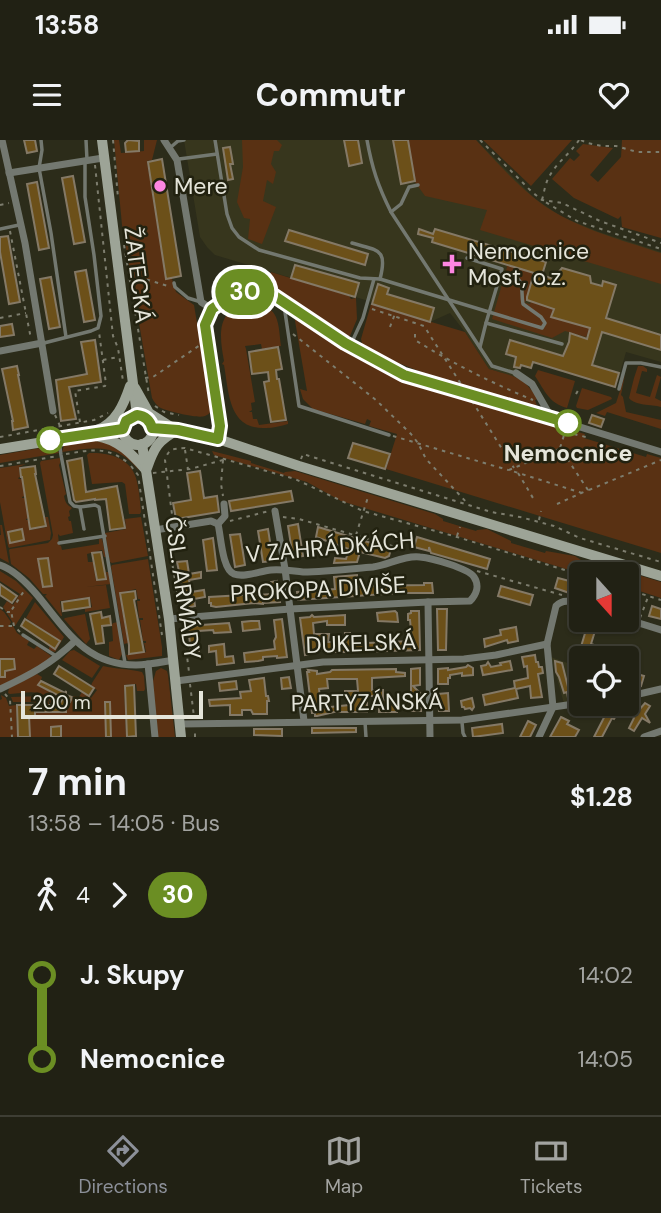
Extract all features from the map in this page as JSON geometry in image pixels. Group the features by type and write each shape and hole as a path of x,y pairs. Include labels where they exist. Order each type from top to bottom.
{"street":[{"path":"2,140 21,225 53,411"},
{"name":"ŽATECKÁ","path":"102,140 92,160 137,415"},
{"path":"164,140 177,160 220,426 218,439"},
{"path":"9,173 92,160"},
{"path":"205,325 212,309 232,295 256,290 273,295 351,346 404,375 661,452"},
{"path":"201,302 212,309"},
{"path":"0,351 42,343"},
{"path":"516,373 532,384 551,417"},
{"path":"132,381 149,413 178,430"},
{"path":"83,435 105,427 118,415 132,381"},
{"path":"137,415 149,420 152,428 149,440 142,444 128,441 123,429 126,421 137,415"},
{"path":"152,428 178,430 218,439 661,576"},
{"path":"0,449 123,429"},
{"path":"147,473 153,451 159,442 178,430"},
{"path":"83,435 104,437 121,445 147,473"},
{"name":"ČSL. ARMÁDY","path":"142,444 169,619 181,737"},
{"name":"V ZAHRÁDKÁCH","path":"224,504 225,516 218,524 226,566 230,572 238,575 285,569 302,572 375,567 410,557 421,557 470,573"},
{"path":"275,514 285,569 304,722"},
{"path":"155,530 211,521 218,524"},
{"path":"0,565 28,585 75,641 89,653 108,662 136,666 174,660"},
{"name":"PROKOPA DIVIŠE","path":"169,619 290,608 470,601 475,596 477,587 470,573"},
{"path":"539,737 553,706 547,644 556,606 567,601"},
{"path":"428,602 430,737"},
{"path":"639,623 661,630"},
{"path":"1,689 34,673 58,657 75,641"},
{"name":"DUKELSKÁ","path":"176,681 323,662 464,659 547,644"},
{"name":"ČSL. ARMÁDY","path":"148,664 155,737"},
{"path":"639,694 661,689"},
{"name":"PARTYZÁNSKÁ","path":"181,724 462,719 569,704"},
{"path":"644,737 661,731"}],"lane":[{"path":"41,140 38,168 51,233 66,337"},
{"path":"42,343 98,328 101,316 85,197 92,160 86,140"},
{"path":"169,148 184,140"},
{"path":"215,140 227,214 232,228 239,237 259,250 360,278 377,279 541,328 545,323 541,317 523,304 523,287 512,275 506,273"},
{"path":"368,140 372,167 391,212 492,366 516,373"},
{"path":"177,160 217,154"},
{"path":"391,212 401,204 409,187 418,185"},
{"path":"0,229 21,225"},
{"path":"351,346 384,264 382,256 376,250 352,243"},
{"path":"467,258 502,269 480,347"},
{"path":"175,285 188,298 201,302"},
{"path":"288,306 285,312 299,405 389,435"},
{"path":"486,323 562,344"},
{"path":"619,388 626,363 661,368"},
{"path":"59,439 70,502 74,506 99,507 125,664"},
{"path":"80,507 84,529"},
{"path":"59,543 104,536"},
{"path":"23,635 58,657"},
{"path":"462,719 466,737"},
{"path":"365,721 366,737"}],"path":[{"path":"113,140 118,203"},
{"path":"480,140 542,200 577,221 661,249"},
{"path":"542,200 549,177 580,140 637,152 661,152"},
{"path":"92,160 113,336 119,357 122,388"},
{"path":"542,200 562,203 661,243"},
{"path":"0,205 9,203"},
{"path":"10,232 31,340"},
{"path":"124,245 150,400 164,412 179,415"},
{"path":"129,280 142,278 175,285"},
{"path":"371,309 424,326 463,387 450,383"},
{"path":"390,327 396,311"},
{"path":"0,318 26,313"},
{"path":"80,423 75,391 106,384 98,328"},
{"path":"288,328 295,337 376,400 418,443 426,459 469,505"},
{"path":"415,334 415,340 445,358 503,388 538,402"},
{"path":"145,379 153,377 207,341"},
{"path":"103,360 119,357"},
{"path":"576,394 580,387"},
{"path":"471,399 514,468"},
{"path":"0,437 80,423 101,417 114,408"},
{"path":"53,411 60,426"},
{"path":"509,470 560,448 565,432 586,437"},
{"path":"389,435 582,493"},
{"path":"185,448 188,470"},
{"path":"181,614 169,544 176,533 165,460 172,449 185,448 295,480 363,511 569,571"},
{"path":"560,448 588,490"},
{"path":"0,466 103,450 117,454 147,473 188,470 223,460"},
{"path":"303,454 491,512 554,526 580,538 661,562"},
{"path":"223,460 221,484 224,504"},
{"path":"557,504 661,460"},
{"path":"517,472 533,498"},
{"path":"356,536 368,494"},
{"path":"218,524 270,511 407,551 410,557"},
{"path":"538,522 541,511"},
{"path":"457,537 460,527"},
{"path":"470,573 478,571 490,574 565,596 567,601"},
{"path":"23,635 14,626 11,611 28,585"},
{"path":"639,593 661,600"},
{"path":"639,623 648,596"},
{"path":"0,607 7,612 11,611"},
{"path":"0,626 14,626"},
{"path":"1,689 10,700 12,737"}],"shaded area":[{"path":"114,140 119,140 121,153 144,151 144,140 157,140 152,160 147,161 166,279 172,279 176,292 194,305 211,407 210,413 205,416 189,416 168,411 159,407 152,398 122,225"},
{"name":"Nemocnice Most, o.z.","path":"184,140 476,140 534,198 562,217 661,252 661,362 626,352 616,387 533,362 531,368 519,365 515,377 489,369 450,313 430,322 215,255 200,237"},
{"path":"242,140 277,140 282,145 279,151 274,151 271,164 276,172 273,184 267,180 263,201 276,207 262,244 248,239 250,219 244,218 237,202 243,167"},
{"path":"408,140 476,140 518,184 561,216 594,231 661,253 661,284 480,230 487,210 425,196 415,182"},
{"path":"483,140 572,140 531,186"},
{"path":"622,140 661,140 661,238 622,227 621,216 618,219 574,198 552,179 570,158 574,161 580,155 576,151 583,144 613,148 590,175 598,182 621,157"},
{"path":"505,264 534,273 525,303 531,302 554,309 552,317 590,328 586,337 565,331 552,338 492,319 507,267"},
{"path":"271,272 349,296 351,299 356,298 357,319 350,336 341,337 280,295 265,289"},
{"path":"251,303 268,308 276,317 281,346 262,349 261,344 245,346 255,402 251,403 252,410 249,412 252,412 253,419 257,419 259,425 288,421 288,424 266,428 244,423 237,416 229,397 222,364 221,332 231,310"},
{"path":"371,304 465,332 489,369 522,381 538,399 535,400 537,406 447,381 363,347 361,339"},
{"path":"294,315 356,358 379,369 479,404 585,434 584,438 646,457 647,454 661,458 661,553 386,469 397,434 369,426 371,421 367,419 365,424 313,409 303,399 300,389 307,391"},
{"path":"638,366 643,366 647,372 642,371 636,393 650,397 657,375 661,377 655,398 661,401 661,407 639,404 629,398"},
{"path":"538,370 575,381 567,408 548,396 535,376"},
{"path":"625,375 621,395 626,412 661,420 661,429 607,412 605,416 596,413 616,403"},
{"path":"582,388 612,399 588,410 577,408"},
{"path":"99,440 122,451 139,471 122,455 113,451 94,449 62,452 67,443"},
{"path":"51,446 59,453 0,463 0,455"},
{"path":"212,451 284,473 295,471 435,514 443,521 476,531 487,529 511,543 545,553 575,556 584,562 569,562 569,570 341,501 307,482 214,455"},
{"path":"89,453 117,457 129,465 137,482 140,514 129,514 125,484 122,482 92,484 87,455"},
{"path":"60,458 59,465 66,494 64,498 72,508 68,517 73,533 60,536 58,534 59,545 62,550 99,544 99,539 102,539 106,557 102,550 87,554 88,562 93,562 96,581 107,580 106,572 109,572 111,584 85,587 106,585 110,608 85,612 85,609 92,607 90,597 60,601 61,616 45,596 47,594 43,594 11,564 10,549 48,543 52,539 40,463"},
{"path":"26,464 19,467 18,478 22,479 25,496 22,498 25,498 29,518 26,520 30,530 47,527 45,517 48,517 50,540 9,548 0,502 0,468"},
{"path":"141,517 148,556 110,562 105,533 126,529 125,519"},
{"path":"2,525 9,563 0,558"},
{"path":"148,559 162,656 128,660 126,655 146,652 140,620 143,618 139,618 137,601 140,599 136,589 119,593 128,643 124,644 111,567"},
{"path":"0,571 16,581 33,598 15,626 3,607 7,601 13,605 20,594 0,581"},
{"path":"639,575 661,582 661,598 639,591"},
{"path":"35,602 64,637 55,652 49,648 50,646 55,649 60,641 26,618"},
{"path":"0,609 11,622 9,626 13,626 17,633 29,641 27,645 34,649 37,646 51,656 43,665 0,686"},
{"path":"85,614 90,639 86,644 64,619"},
{"path":"118,622 122,654 119,660 109,656 109,642 113,641 112,625"},
{"path":"74,650 100,666 92,678 62,660"},
{"path":"551,657 569,664 569,707 565,707"},
{"path":"103,666 142,672 144,676 144,691 137,691 136,684 124,685 126,737 111,737 110,702 105,703 106,737 61,737 60,726 51,727 51,737 30,737 29,716 35,715 37,704 13,702 11,697 44,696 51,712 66,712 66,706 52,706 49,700 45,696 41,694 10,694 9,688 37,674 42,677 39,686 70,703 73,696 79,697 82,692 91,698 97,690 91,686 92,683"},
{"path":"161,668 167,671 168,675 175,737 157,737 153,681 156,671"},
{"path":"1,695 6,698 9,706 16,705 17,737 0,737"}],"building":[{"path":"24,140 35,140 37,151 27,153"},
{"path":"128,140 139,141 139,151 126,152 125,143"},
{"path":"344,140 358,140 362,163 349,166"},
{"path":"393,140 408,140 415,181 401,184"},
{"path":"230,147 233,179 228,180 223,148"},
{"path":"162,159 181,276 166,279 148,162"},
{"path":"73,176 85,242 74,244 62,178"},
{"path":"37,182 49,248 39,250 27,184"},
{"path":"419,229 433,234 435,229 546,262 542,275 553,279 562,268 590,276 591,283 602,286 603,281 616,285 606,318 661,335 661,350 602,332 592,365 619,373 615,387 533,362 531,368 521,365 520,368 514,367 516,357 506,354 510,340 563,356 570,333 587,339 590,328 551,317 554,309 527,300 534,273 432,242 433,238 418,234"},
{"path":"289,230 368,254 365,265 285,241"},
{"path":"8,236 20,302 9,304 0,252 0,237"},
{"path":"295,265 359,283 355,297 291,278"},
{"path":"86,270 95,320 84,322 75,272"},
{"path":"51,277 60,327 49,329 40,279"},
{"path":"378,284 389,288 387,294 434,308 430,322 372,304"},
{"path":"12,324 14,335 0,337 0,326"},
{"path":"95,340 101,382 69,387 76,419 61,421 56,380 87,374 81,342"},
{"path":"278,347 282,369 276,370 286,420 271,422 264,382 269,381 268,372 252,374 249,352"},
{"path":"17,366 28,427 13,430 2,369"},
{"path":"592,415 604,419 601,427 589,423"},
{"path":"353,443 390,454 385,469 348,458"},
{"path":"82,458 86,492 117,486 125,528 110,530 106,499 74,500 67,461"},
{"path":"35,466 46,526 30,529 20,468"},
{"path":"200,471 204,498 217,496 219,512 176,519 173,503 191,500 187,473"},
{"path":"291,491 293,501 231,511 229,501"},
{"path":"298,524 303,556 293,558 288,526"},
{"path":"318,527 391,549 389,556 385,558 360,552 357,562 334,563 335,558 346,559 349,549 316,537"},
{"path":"22,529 24,540 10,543 8,532"},
{"path":"268,529 273,561 263,562 258,531"},
{"path":"240,534 245,565 235,567 230,535"},
{"path":"417,537 490,559 487,569 431,553 429,547 429,551 414,547"},
{"path":"213,538 217,570 207,571 203,540"},
{"path":"101,552 106,579 97,580 92,553"},
{"path":"48,558 52,586 43,587 38,559"},
{"path":"187,561 189,574 201,572 201,578 189,580 191,592 204,590 205,597 194,599 195,606 186,608 183,606 184,599 187,598 185,589 182,590 181,584 177,583 181,581 177,562"},
{"path":"357,575 358,586 432,583 433,593 298,600 297,592 335,589 334,577"},
{"path":"558,578 569,581 569,593 555,588"},
{"path":"277,581 280,602 216,607 209,603 209,597 243,595 256,591 257,595 272,594 271,582"},
{"path":"0,584 17,596 12,603 0,595"},
{"path":"501,586 533,595 530,605 498,596"},
{"path":"135,591 134,600 144,652 129,654 120,593"},
{"path":"89,598 90,607 63,611 62,602"},
{"path":"652,606 661,609 661,619 649,616"},
{"path":"437,609 447,609 446,650 438,650"},
{"path":"395,611 398,622 378,621 377,613"},
{"path":"411,611 419,611 420,650 356,652 356,649 350,649 346,652 326,652 326,649 314,650 314,653 305,655 300,618 312,615 345,615 345,625 327,625 327,621 313,623 314,634 329,634 328,642 332,643 346,642 345,633 350,633 350,642 412,641 408,620"},
{"path":"101,612 102,618 110,616 111,625 102,626 104,643 96,644 90,614"},
{"path":"25,619 60,641 55,649 21,626"},
{"path":"282,619 287,657 263,657 263,660 245,662 244,653 275,649 274,620"},
{"path":"259,621 260,629 243,631 242,622"},
{"path":"229,623 231,632 198,631 199,651 191,653 188,626"},
{"path":"516,627 518,641 508,643 507,640 485,647 484,639 501,635 500,630"},
{"path":"585,632 595,632 591,644 594,646 581,646"},
{"path":"224,644 225,657 233,656 234,663 217,665 216,651 209,652 209,646"},
{"path":"535,655 543,673 538,674 542,697 531,698 530,686 516,689 518,698 485,705 483,695 515,688 514,681 528,678 527,666 524,667 522,657"},
{"path":"0,659 14,659 15,669 5,671 5,677 0,677"},
{"path":"510,661 512,670 483,675 481,666 488,662 491,667"},
{"path":"555,661 562,663 569,698 567,692 564,693"},
{"path":"468,665 473,668 473,675 450,675 448,684 438,684 438,669 448,670"},
{"path":"59,666 94,688 89,696 54,674"},
{"path":"420,668 420,685 413,686 421,694 421,711 411,711 411,669"},
{"path":"396,669 396,672 405,673 405,676 372,678 372,690 383,690 383,700 398,703 397,712 379,712 379,696 367,696 367,712 334,712 315,716 315,713 312,713 307,672 317,671 317,674 332,670","holes":["327,679 357,679 358,691 345,691 345,696 349,696 349,705 321,708 319,689 328,688"]},
{"path":"639,675 644,676 639,685"},
{"path":"289,677 291,688 282,689 281,678"},
{"path":"264,678 269,701 267,714 253,714 251,710 242,710 242,715 230,715 230,705 210,706 209,700 241,698 240,692 251,691 249,680"},
{"path":"41,681 65,693 66,691 66,695 72,697 70,702 66,701 66,712 35,712 35,716 29,716 30,737 18,737 17,705 59,705 63,698 38,685"},
{"path":"236,681 237,689 220,691 219,683"},
{"path":"134,685 136,736 127,737 125,686"},
{"path":"448,693 449,711 439,711 438,694"},
{"path":"472,698 472,710 462,707 461,701"},
{"path":"105,702 110,702 111,737 106,737"},
{"path":"645,703 650,706 645,714 650,723 642,718 634,731 629,728 634,718 632,716 639,716 639,710"},
{"path":"605,716 616,716 602,737 594,737"},
{"path":"561,717 569,721 567,724 579,730 575,737 550,737"},
{"path":"528,721 536,725 530,737 520,737"},
{"path":"502,724 503,733 473,737 472,728"},
{"path":"61,726 61,737 51,737 51,727"},
{"path":"312,728 356,728 356,732 312,733"},
{"path":"254,729 282,729 282,736 254,735"}],"bus line":[{"name":"30","path":"50,440 123,429 126,421 137,415 149,420 152,428 178,430 218,439 220,426 205,325 212,309 232,295 256,290 273,295 345,343 404,375 568,423"}],"place":[{"name":"Mere","path":"160,186"},
{"name":"Nemocnice Most, o.z.","path":"452,264"},
{"name":"Nemocnice","path":"568,423"}]}
